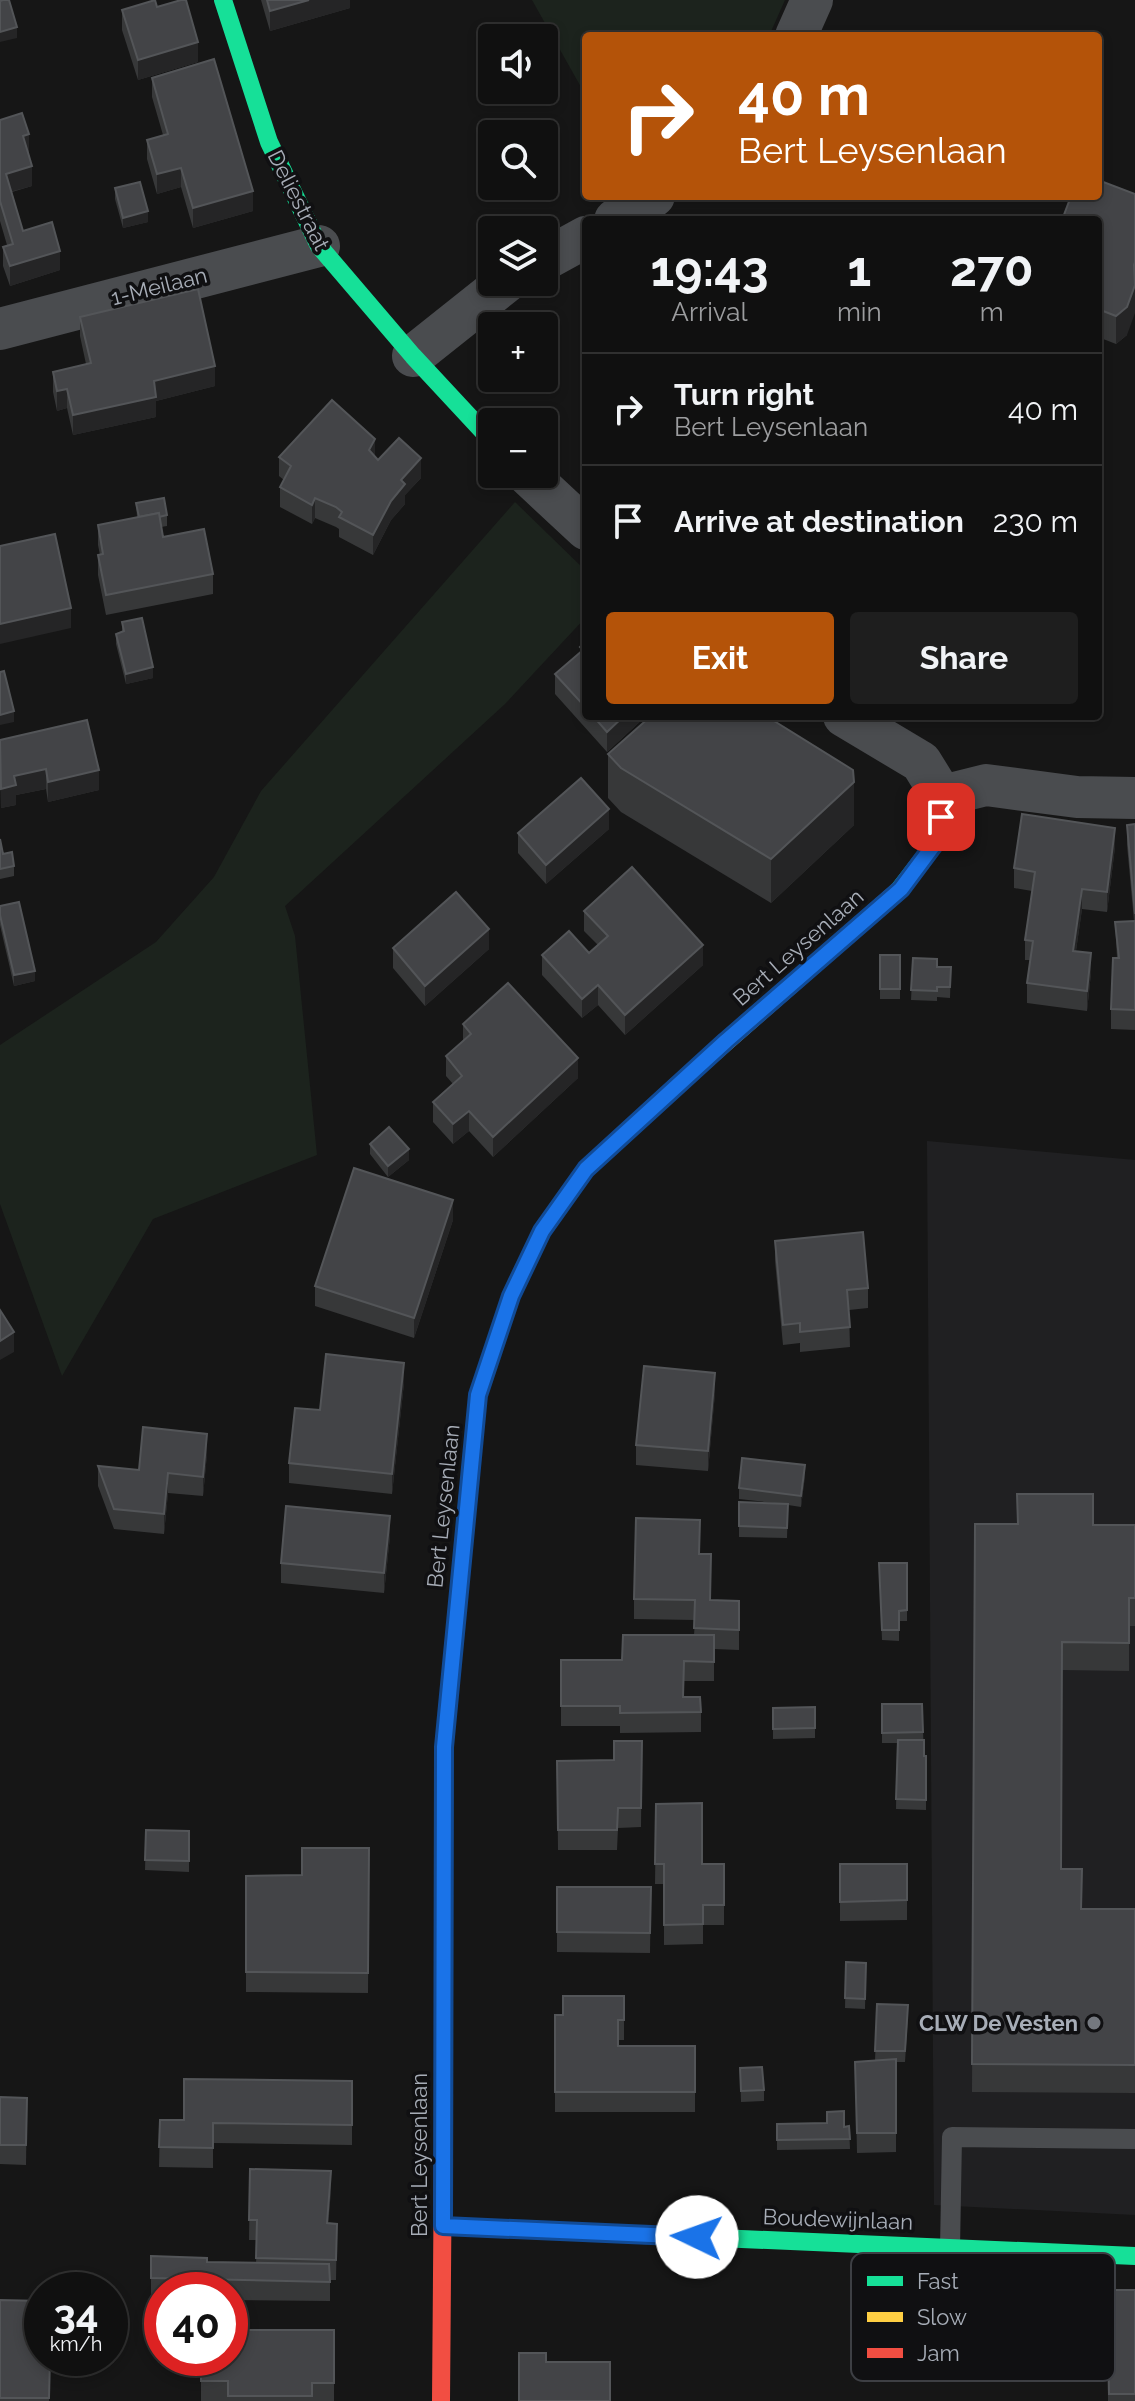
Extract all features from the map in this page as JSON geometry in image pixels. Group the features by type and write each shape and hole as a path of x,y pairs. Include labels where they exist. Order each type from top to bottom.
{"street":[{"name":"Deliestraat","path":"223,0 269,142 319,246 478,426"},
{"path":"622,216 648,200"},
{"path":"558,252 582,239"},
{"name":"1-Meilaan","path":"0,329 319,246"},
{"path":"413,356 488,296"},
{"path":"542,488 582,525"},
{"path":"851,720 921,762 942,796 986,785 1077,797 1135,798"},
{"name":"Bert Leysenlaan","path":"441,2401 444,1747 478,1395 511,1296 542,1231 586,1169 726,1041 901,889 936,842 942,796"},
{"name":"Boudewijnlaan","path":"443,2226 1066,2253"},
{"name":"Boudewijnlaan","path":"1115,2255 1135,2256"}],"lane":[{"path":"950,2248 952,2137 1135,2139"}],"shaded area":[{"path":"532,0 785,0 771,32 582,32 582,89 558,46 558,24 546,24"},
{"path":"515,502 582,567 582,621 505,704 285,906 295,936 317,1155 153,1219 62,1376 0,1204 0,1045 156,942 214,877 261,791"},
{"path":"927,1141 1135,1160 1135,2215 934,2205"}],"building":[{"path":"9,0 17,27 0,32 0,1"},
{"path":"155,0 157,7 186,0 198,42 138,60 122,10"},
{"path":"267,0 309,0 270,11"},
{"path":"214,59 253,191 193,208 181,168 157,174 147,140 168,134 152,78"},
{"path":"22,113 29,134 23,136 32,166 6,174 23,231 52,222 60,251 10,266 3,247 13,244 0,201 0,120"},
{"path":"140,182 148,211 123,218 115,188"},
{"path":"1102,182 1135,194 1135,285 1127,307 1116,316 1102,311 1102,216 1064,216 1070,200 1102,200"},
{"path":"198,289 215,366 154,381 156,397 73,415 67,389 57,391 53,372 91,363 80,317"},
{"path":"332,400 375,439 369,450 378,460 399,438 421,458 401,480 405,484 391,501 373,535 339,517 342,512 336,507 315,498 312,505 280,487 291,466 279,457"},
{"path":"164,498 167,515 159,517 159,513 139,517 136,503"},
{"path":"159,513 163,537 204,529 213,574 106,595 98,555 103,554 98,525"},
{"path":"55,534 71,608 0,624 0,546"},
{"path":"142,618 153,667 126,674 116,634 124,631 122,622"},
{"path":"582,651 582,704 555,674"},
{"path":"4,671 14,711 0,715 0,672"},
{"path":"87,720 99,770 48,782 46,769 14,776 16,785 1,789 0,740"},
{"path":"596,720 620,720 607,732"},
{"path":"646,720 772,720 853,770 854,782 771,859 621,768 608,754"},
{"path":"581,778 609,809 546,865 518,833"},
{"path":"1022,814 1115,828 1107,892 1082,889 1073,951 1091,953 1087,991 1027,983 1033,941 1025,940 1035,872 1014,868"},
{"path":"1135,824 1135,914 1127,825"},
{"path":"0,839 3,854 12,852 14,866 0,869"},
{"path":"632,867 703,945 625,1015 598,985 582,999 542,955 569,931 589,953 608,936 584,911"},
{"path":"456,892 489,929 425,986 393,948"},
{"path":"19,902 35,971 14,975 0,906"},
{"path":"1135,921 1135,1010 1111,1009 1113,958 1119,958 1115,922"},
{"path":"880,955 900,955 900,989 880,989"},
{"path":"913,958 937,959 937,967 951,967 950,987 937,987 937,991 911,990"},
{"path":"508,983 578,1058 493,1137 469,1111 453,1124 433,1102 462,1076 446,1056 471,1034 463,1024"},
{"path":"389,1127 409,1149 388,1166 370,1144"},
{"path":"354,1168 453,1200 414,1318 315,1286"},
{"path":"863,1232 868,1288 847,1290 850,1327 800,1332 800,1323 783,1325 775,1241"},
{"path":"0,1310 14,1332 0,1341"},
{"path":"326,1354 404,1363 392,1474 289,1463 295,1408 320,1410"},
{"path":"644,1366 715,1373 708,1451 636,1445"},
{"path":"143,1427 207,1434 203,1477 168,1473 164,1514 114,1509 98,1466 139,1470"},
{"path":"742,1458 805,1465 801,1496 739,1488"},
{"path":"1017,1494 1093,1494 1093,1525 1135,1525 1135,1598 1129,1598 1129,1643 1062,1642 1061,1869 1082,1869 1081,1909 1135,1909 1135,2065 972,2064 975,1524 1018,1524"},
{"path":"739,1502 788,1504 787,1528 739,1526"},
{"path":"286,1506 390,1516 384,1573 281,1563"},
{"path":"636,1518 700,1520 699,1554 711,1554 710,1600 739,1601 739,1630 694,1628 695,1600 634,1599"},
{"path":"879,1563 907,1563 907,1610 899,1611 899,1630 882,1630"},
{"path":"623,1635 714,1635 714,1662 684,1661 683,1697 700,1697 701,1712 620,1713 620,1706 561,1706 561,1660 622,1660"},
{"path":"882,1704 922,1704 923,1732 882,1733"},
{"path":"815,1707 815,1728 773,1729 773,1708"},
{"path":"898,1740 924,1740 926,1800 896,1799"},
{"path":"614,1741 642,1741 641,1808 618,1808 617,1830 558,1830 557,1761 614,1760"},
{"path":"702,1803 702,1864 724,1864 724,1905 703,1905 703,1924 664,1925 664,1864 655,1864 656,1804"},
{"path":"146,1830 189,1831 189,1861 145,1860"},
{"path":"302,1848 369,1848 368,1973 246,1972 246,1876 302,1875"},
{"path":"840,1864 907,1864 907,1900 840,1902"},
{"path":"557,1887 651,1887 650,1933 557,1932"},
{"path":"846,1962 866,1963 865,1999 845,1998"},
{"path":"563,1996 624,1996 624,2020 618,2020 618,2046 695,2046 695,2092 555,2092 555,2015 563,2015"},
{"path":"877,2004 908,2005 905,2051 875,2051"},
{"path":"896,2059 896,2133 857,2133 855,2062"},
{"path":"762,2067 764,2090 741,2091 740,2068"},
{"path":"184,2079 352,2081 352,2125 213,2123 213,2148 159,2147 160,2120 184,2120"},
{"path":"0,2097 27,2098 26,2145 0,2145"},
{"path":"844,2111 844,2127 849,2126 850,2139 777,2140 777,2124 827,2123 827,2112"},
{"path":"250,2169 331,2171 327,2223 337,2224 336,2260 256,2258 257,2220 249,2220"},
{"path":"151,2256 207,2258 207,2262 329,2264 330,2282 248,2280 248,2272 151,2272"},
{"path":"1115,2290 1135,2290 1135,2394 1109,2394 1109,2381 1115,2381"},
{"path":"0,2300 24,2301 24,2376 50,2376 49,2398 0,2398"},
{"path":"248,2330 334,2330 334,2383 312,2383 312,2396 228,2396 228,2381 201,2381 201,2376 248,2376"},
{"path":"519,2353 546,2353 546,2362 610,2362 610,2401 519,2401"}],"traffic: fast":[{"path":"223,0 269,142 319,246 478,426"},
{"path":"898,891 936,842 942,796"},
{"path":"444,2024 444,1747 478,1395 511,1296 542,1231 586,1169 675,1087"},
{"path":"443,2226 1066,2253"},
{"path":"1115,2255 1135,2256"}],"traffic: slow":[{"path":"675,1087 898,891"}],"traffic: jam":[{"path":"441,2401 444,2024"}],"place":[{"name":"CLW De Vesten","path":"1094,2023"}],"route":[{"path":"697,2237 443,2226 444,1747 478,1395 511,1296 542,1231 586,1169 726,1041 901,889 936,842 941,817"}]}
